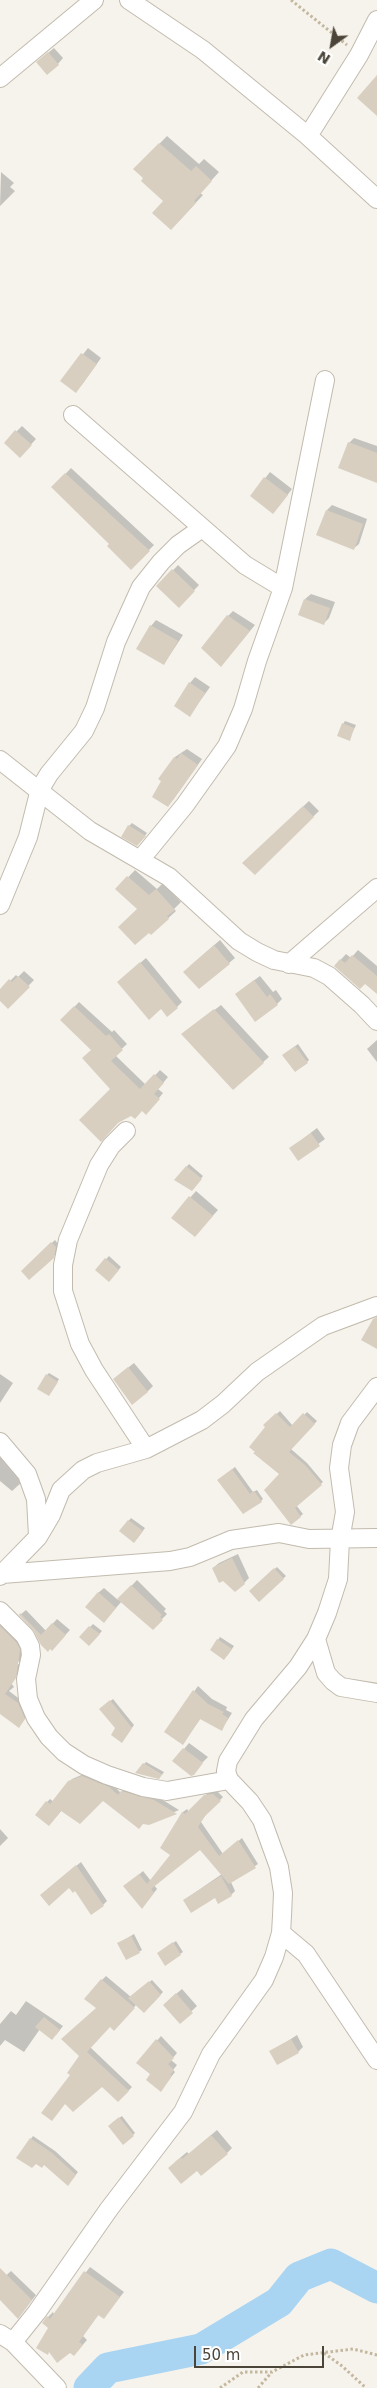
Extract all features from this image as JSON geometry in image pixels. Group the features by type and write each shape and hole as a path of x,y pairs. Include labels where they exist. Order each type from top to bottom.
{"street":[{"path":"0,78 94,0"},
{"path":"129,0 203,50 308,136 377,199"},
{"path":"308,136 359,55 377,20"},
{"path":"140,860 185,805 227,746 243,710 257,660 283,588 325,380"},
{"path":"72,415 245,565 283,588"},
{"path":"0,905 28,837 40,789 48,774 84,732 95,708 116,642 141,587 161,562 178,545 202,528"},
{"path":"0,760 40,789 90,831 140,860 182,888 239,941 257,952 289,964 314,968 329,976 377,1021"},
{"path":"289,964 377,888"},
{"path":"126,1131 112,1146 99,1165 68,1240 63,1265 63,1291 80,1344 94,1370 146,1449"},
{"path":"1,1575 38,1537 51,1515 61,1490 76,1475 97,1463 146,1449 202,1420 223,1404 257,1372 324,1326 377,1306"},
{"path":"52,2382 6,2338 37,2312 109,2208 184,2112 212,2054 264,1980 282,1932 283,1893 279,1867 270,1841 262,1820 250,1802 229,1780 226,1771 228,1761 241,1737 285,1684 316,1639 327,1613 338,1579 340,1540 345,1512 339,1468 342,1445 350,1423 377,1387"},
{"path":"0,1442 27,1474 36,1499 38,1537"},
{"path":"1,1575 170,1561 190,1556 231,1540 279,1533 309,1539 377,1538"},
{"path":"0,1611 25,1636 30,1646 31,1655 26,1679 28,1699 36,1718 49,1737 64,1752 84,1765 143,1787 167,1791 229,1780"},
{"path":"316,1639 326,1673 333,1681 341,1687 377,1692"},
{"path":"282,1932 306,1954 377,2060"}],"path":[{"path":"291,0 359,55"},
{"path":"258,2388 272,2372 304,2355 353,2349 377,2355"},
{"path":"323,2353 342,2366 366,2388"},
{"path":"220,2388 243,2372 272,2372"}],"building":[{"path":"48,52 59,65 47,75 36,62"},
{"path":"377,75 377,116 357,98"},
{"path":"159,143 191,171 196,166 212,181 194,201 196,203 171,230 152,213 163,201 141,181 143,178 133,169"},
{"path":"81,353 97,364 76,393 60,381"},
{"path":"15,430 32,445 20,458 4,443"},
{"path":"348,442 377,453 377,483 338,468"},
{"path":"65,473 150,551 131,570 107,546 109,544 51,487"},
{"path":"264,477 288,495 273,514 250,496"},
{"path":"326,510 363,524 354,550 316,535"},
{"path":"172,569 195,591 179,608 156,586"},
{"path":"304,599 330,608 324,625 298,615"},
{"path":"227,615 250,631 221,667 201,648"},
{"path":"150,625 178,641 164,665 136,649"},
{"path":"189,682 205,693 190,717 174,706"},
{"path":"342,723 354,728 350,741 337,736"},
{"path":"181,753 198,765 168,807 152,797 161,781 158,779 174,757 177,759"},
{"path":"303,806 314,817 255,875 242,863"},
{"path":"128,825 146,836 137,846 121,837"},
{"path":"127,876 149,895 156,889 175,910 167,916 169,919 151,935 149,933 135,945 118,927 137,909 115,889"},
{"path":"214,945 230,964 199,989 183,972"},
{"path":"352,955 377,976 377,994 365,984 360,989 334,966 340,959 345,963"},
{"path":"140,962 178,1008 167,1017 161,1009 149,1020 117,982"},
{"path":"18,976 30,987 8,1009 0,1001 0,989 9,979 12,982"},
{"path":"254,980 267,997 270,994 278,1005 255,1022 235,994"},
{"path":"74,1006 106,1036 109,1034 123,1050 111,1061 140,1089 154,1074 164,1083 154,1094 160,1099 146,1115 142,1111 135,1119 131,1116 118,1123 101,1142 79,1120 110,1089 82,1058 91,1050 60,1020"},
{"path":"214,1009 264,1063 233,1090 181,1034"},
{"path":"295,1046 308,1063 295,1072 282,1055"},
{"path":"311,1133 320,1146 298,1161 289,1148"},
{"path":"186,1166 202,1179 192,1191 174,1180"},
{"path":"189,1196 213,1216 195,1237 171,1218"},
{"path":"51,1242 56,1247 54,1258 29,1280 21,1271"},
{"path":"105,1258 119,1270 109,1282 95,1270"},
{"path":"377,1317 377,1349 361,1340 373,1319"},
{"path":"128,1367 148,1392 132,1405 113,1379"},
{"path":"46,1374 58,1382 49,1396 37,1389"},
{"path":"276,1413 290,1427 303,1413 315,1424 289,1452 305,1465 322,1485 295,1508 301,1517 291,1525 264,1490 279,1474 253,1453 255,1452 249,1447 265,1427 263,1425"},
{"path":"232,1469 250,1494 254,1491 262,1502 243,1514 217,1480"},
{"path":"128,1520 143,1531 134,1543 119,1531"},
{"path":"232,1558 245,1584 235,1592 223,1581 219,1583 212,1568"},
{"path":"274,1568 284,1579 259,1602 249,1591"},
{"path":"131,1585 162,1615 160,1617 163,1620 153,1630 117,1599"},
{"path":"98,1592 116,1608 104,1623 85,1607"},
{"path":"20,1613 41,1635 52,1623 66,1635 52,1651 50,1649 48,1652 41,1645 34,1631 19,1615"},
{"path":"0,1626 16,1642 20,1649 16,1678 5,1694 18,1703 25,1719 19,1728 0,1714"},
{"path":"89,1626 100,1634 89,1646 79,1637"},
{"path":"217,1639 232,1649 224,1660 210,1650"},
{"path":"193,1690 208,1704 224,1712 222,1714 228,1718 222,1731 200,1719 183,1745 164,1732"},
{"path":"110,1700 132,1728 122,1743 111,1735 115,1728 99,1709"},
{"path":"183,1748 203,1763 194,1775 191,1776 172,1761"},
{"path":"143,1763 162,1775 159,1779 135,1773"},
{"path":"82,1776 109,1787 118,1795 121,1791 154,1800 177,1814 149,1825 143,1824 139,1829 103,1801 80,1824 61,1811 49,1826 35,1815 46,1801 50,1804 68,1781"},
{"path":"213,1794 221,1801 204,1817 198,1827 219,1856 238,1840 256,1868 229,1884 200,1850 151,1889 154,1893 142,1909 123,1886 139,1874 147,1884 170,1855 160,1848 182,1812 185,1814 204,1795"},
{"path":"76,1865 104,1906 91,1915 75,1891 73,1893 69,1888 49,1906 40,1895"},
{"path":"221,1876 232,1896 218,1904 215,1898 191,1913 183,1900"},
{"path":"131,1936 140,1953 126,1960 117,1943"},
{"path":"173,1942 181,1955 165,1966 157,1953"},
{"path":"101,1979 135,2008 114,2031 110,2027 87,2052 129,2091 118,2102 102,2087 73,2112 65,2104 52,2121 41,2113 70,2075 67,2073 79,2056 61,2039 96,2008 84,1999"},
{"path":"149,1981 161,1995 144,2013 128,1998"},
{"path":"176,1993 193,2013 180,2024 163,2005"},
{"path":"44,2017 60,2030 52,2040 35,2027"},
{"path":"156,2039 174,2058 168,2064 174,2070 170,2075 172,2076 161,2092 146,2080 150,2074 136,2063"},
{"path":"291,2039 299,2053 277,2065 269,2051"},
{"path":"119,2117 134,2136 123,2145 108,2126"},
{"path":"211,2135 228,2154 201,2176 197,2171 181,2184 168,2168"},
{"path":"30,2138 52,2153 76,2175 68,2186 44,2165 42,2168 36,2164 32,2168 16,2158"},
{"path":"0,2268 32,2300 18,2319 0,2300"},
{"path":"84,2271 120,2297 104,2319 98,2315 79,2342 83,2345 74,2356 70,2353 57,2363 49,2352 48,2355 36,2348 48,2328 42,2323 47,2316 50,2319"}],"waterway":[{"path":"89,2388 108,2368 201,2349 279,2302 299,2277 331,2264 377,2288"}]}
